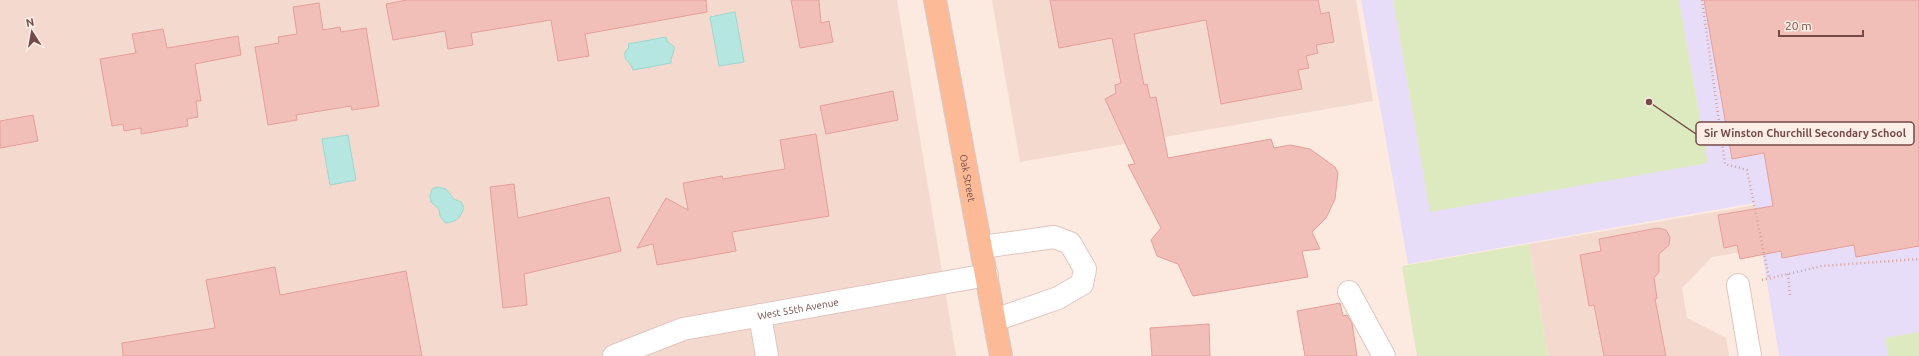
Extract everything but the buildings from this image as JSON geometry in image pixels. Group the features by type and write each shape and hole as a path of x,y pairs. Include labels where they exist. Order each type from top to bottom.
{"main road":[{"name":"Oak Street","path":"935,0 1001,356"}],"street":[{"path":"982,247 1054,237 1070,243 1085,269 1082,284 1058,298 995,320"},
{"name":"West 55th Avenue","path":"614,356 683,329 987,275"},
{"path":"1738,285 1750,356"},
{"path":"1350,292 1384,356"},
{"path":"760,315 767,356"}],"path":[{"path":"1702,0 1725,164 1747,170 1769,278"},
{"path":"1738,285 1822,266 1919,260"},
{"path":"1788,274 1790,296"}],"shaded area":[{"path":"0,0 897,0 956,356 0,356"},
{"path":"992,0 1356,0 1373,101 1020,162"},
{"path":"1361,0 1919,0 1919,356 1779,356 1754,203 1408,264"},
{"path":"1755,205 1763,248 1712,257 1682,288 1687,318 1726,338 1729,356 1548,356 1529,244"}],"green space":[{"path":"1393,0 1679,0 1708,163 1430,212"},
{"path":"1529,244 1548,356 1417,356 1402,266"},
{"path":"1919,332 1919,356 1888,356 1885,338"}],"water":[{"path":"735,12 744,62 719,66 710,17"},
{"path":"666,37 667,41 674,47 671,63 633,70 625,57 626,51 629,47 628,44"},
{"path":"348,135 356,180 330,185 322,139"},
{"path":"437,187 446,189 454,199 461,202 464,208 459,217 452,222 445,223 440,216 439,209 431,202 430,196 432,189"}],"place":[{"name":"Sir Winston Churchill Secondary School","path":"1649,102"}]}
